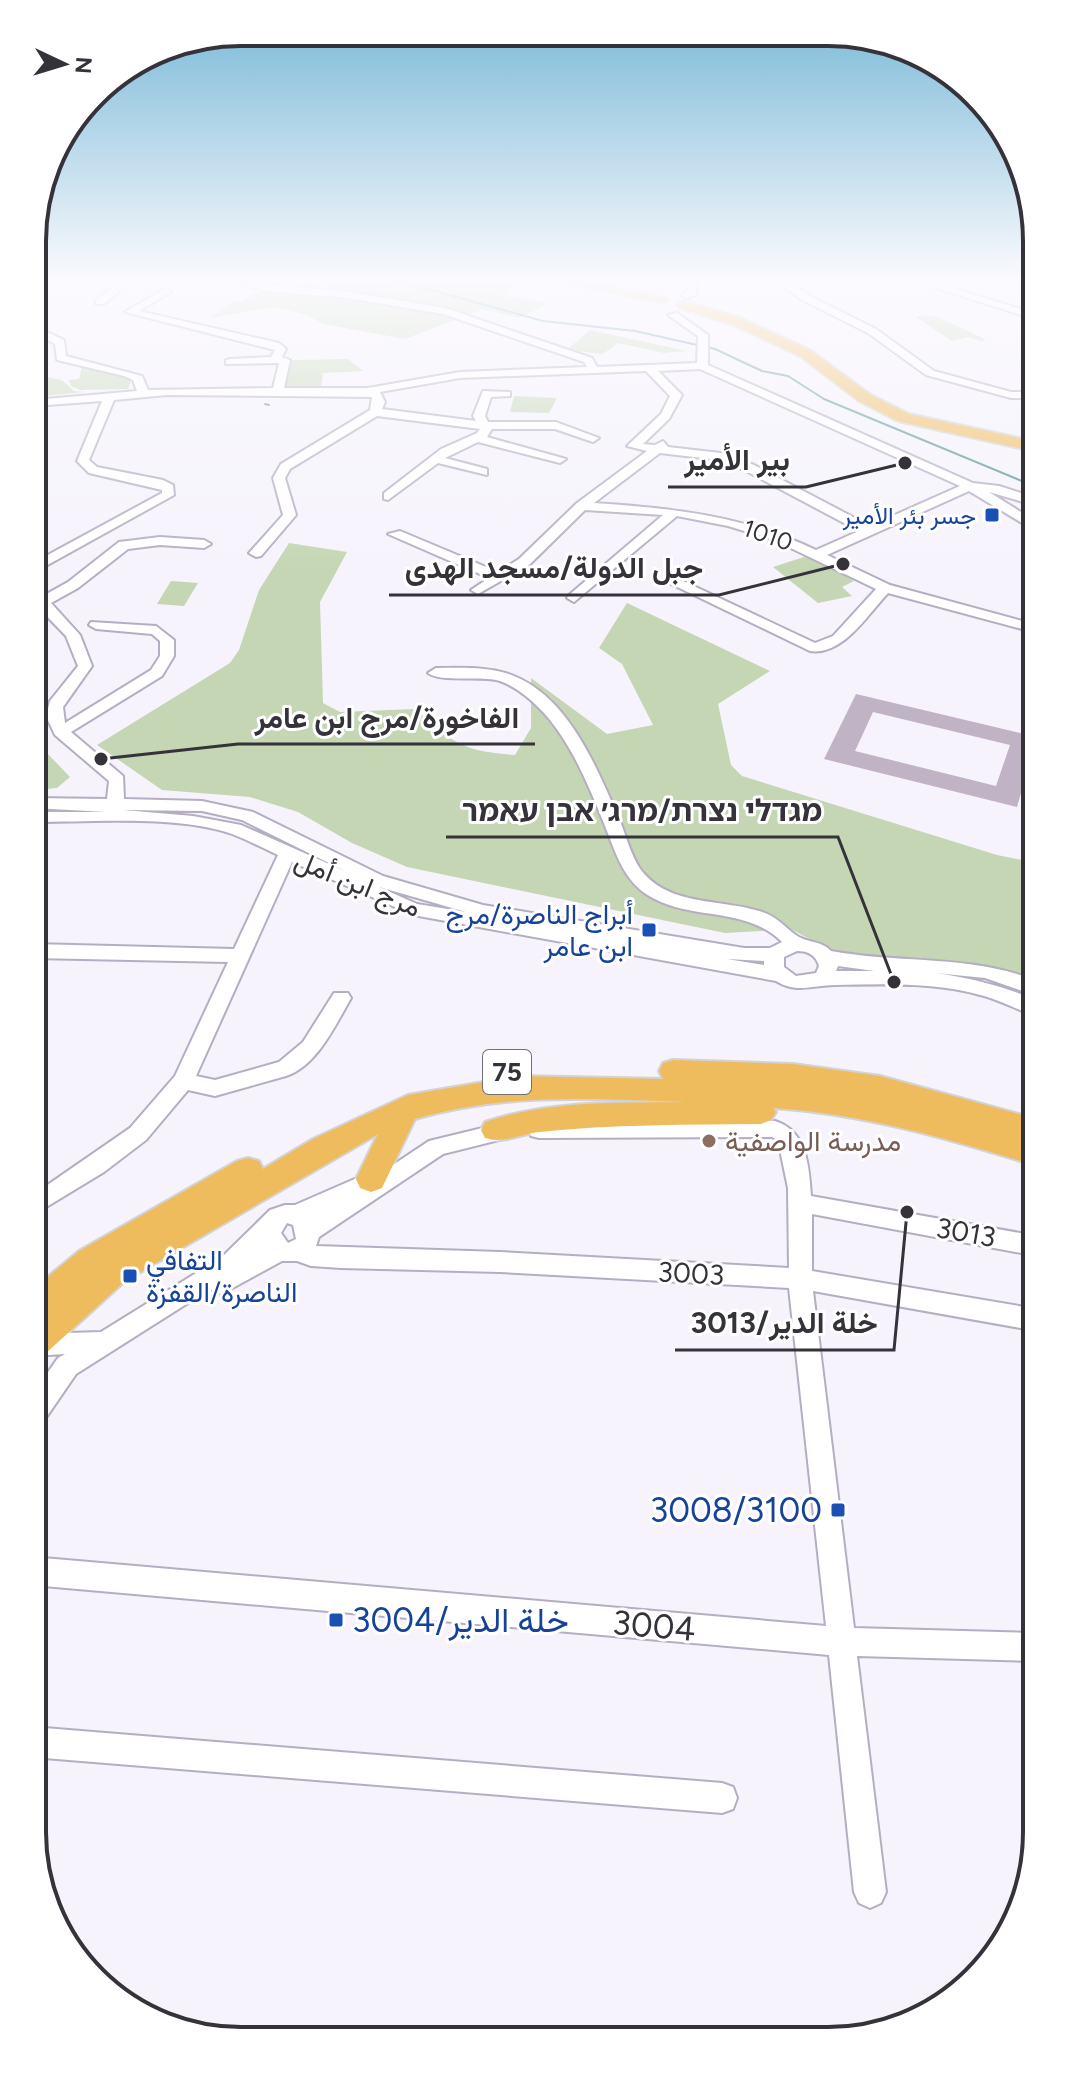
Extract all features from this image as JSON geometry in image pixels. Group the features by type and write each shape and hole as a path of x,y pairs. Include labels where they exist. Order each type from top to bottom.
{"highway":[{"path":"837,377 865,398 904,418 1023,441"},
{"name":"75","path":"46,1318 90,1261 309,1135 401,1093 444,1080 481,1073 538,1071 793,1075 880,1087 1023,1127"},
{"path":"371,1179 379,1171 390,1133 405,1109 414,1099 444,1080"},
{"name":"75","path":"46,1324 114,1271 324,1148 405,1109 491,1091 577,1087 837,1101 927,1120 1023,1150"},
{"path":"496,1130 531,1121 590,1115 745,1111 927,1120"},
{"path":"324,1148 350,1147 370,1153 375,1159 371,1179"}],"street":[{"path":"135,377 143,393"},
{"path":"278,391 281,377"},
{"path":"46,402 143,393 368,391 450,377"},
{"path":"658,377 676,395 670,411 633,446 713,455 750,468 867,530"},
{"path":"732,377 966,488 1023,520"},
{"path":"944,377 1011,395 1023,395"},
{"path":"256,553 290,515 279,478 285,467 375,412 379,402 377,395 368,391"},
{"path":"480,432 479,416 487,393 506,394"},
{"path":"46,562 168,495 169,488 159,483 93,470 83,461 110,396"},
{"path":"375,412 480,432 560,459"},
{"path":"388,496 480,432 556,426 593,438"},
{"path":"478,590 540,549 582,506 672,437"},
{"path":"437,459 483,472"},
{"path":"966,488 1023,527"},
{"path":"818,554 966,488 999,490 1023,498"},
{"name":"1010","path":"582,506 674,512 730,522 818,554 885,588 1023,625"},
{"path":"574,598 674,512"},
{"path":"395,534 499,577"},
{"path":"46,596 73,585 124,545 160,541 204,544"},
{"path":"678,584 815,648 838,639 885,588"},
{"path":"46,606 65,624 83,649 85,666 55,707 54,719 61,732 117,780 137,792 169,804"},
{"path":"61,732 157,673 167,656 167,640 156,630 96,625"},
{"path":"436,673 477,673 509,679 531,691 564,725 633,872 645,887 673,901 760,917 787,933 795,944"},
{"path":"46,705 55,707"},
{"path":"72,803 92,798 117,780"},
{"path":"115,810 117,780"},
{"name":"مرج ابن أمل","path":"46,803 72,803 235,829 413,909 780,975"},
{"name":"مرج ابن أمل","path":"46,816 169,804 202,806 247,816 377,880 483,911 744,955 775,954"},
{"path":"46,1198 138,1134 183,1081 237,956 287,854"},
{"path":"822,978 829,966 816,948 795,944 780,948 775,954 773,966 780,975 800,983 822,978 929,978 971,983 1004,992 1023,1002"},
{"path":"46,951 237,956"},
{"path":"825,957 849,963 973,967 1023,982"},
{"path":"183,1081 215,1088 286,1068 310,1047 341,998"},
{"path":"46,1404 140,1328 298,1237 437,1147 496,1130 775,1129 787,1135 794,1152 800,1203 800,1279 844,1642 870,1892"},
{"path":"298,1237 371,1179"},
{"name":"3013","path":"800,1203 1023,1243"},
{"path":"46,1397 67,1366 108,1337 230,1264 283,1216 298,1237"},
{"name":"3003","path":"298,1237 311,1256 500,1262 800,1279 1023,1318"},
{"path":"46,1335 78,1345 108,1337"},
{"name":"3004","path":"46,1572 844,1642 1023,1647"},
{"path":"46,1743 722,1798"}],"green space":[{"path":"46,377 62,380 74,391 85,392 46,396"},
{"path":"125,377 131,381 128,389 80,390 71,386 69,380"},
{"path":"287,377 323,377 321,388 284,387"},
{"path":"514,396 557,398 549,413 510,412"},
{"path":"289,543 347,552 320,602 323,703 340,712 415,709 450,738 482,751 515,755 531,728 531,678 607,734 653,725 622,664 599,648 627,603 770,671 718,704 731,765 742,776 997,855 1023,860 1023,982 984,966 837,954 791,929 725,933 407,867 352,843 298,812 250,797 162,790 97,745 230,663 239,650 259,590"},
{"path":"810,555 854,581 842,587 852,596 818,603 773,567"},
{"path":"171,581 198,583 184,606 157,604"},
{"path":"46,752 70,777 57,788 46,789"}],"building":[{"path":"856,694 1023,734 1023,786 1017,807 824,759","holes":["873,712 1010,745 996,786 855,751"]}],"waterway":[{"path":"789,377 824,399 1023,482"},
{"path":"265,404 269,405"}],"place":[{"name":"بير الأمير","path":"905,463"},
{"name":"جسر بئر الأمير","path":"992,515"},
{"name":"جبل الدولة/مسجد الهدى","path":"843,564"},
{"name":"الفاخورة/مرج ابن عامر","path":"101,759"},
{"name":"أبراج الناصرة/مرج ابن عامر","path":"649,930"},
{"name":"מגדלי נצרת/מרג׳ אבן עאמר","path":"894,982"},
{"name":"مدرسة الواصفية","path":"709,1141"},
{"name":"خلة الدير/3013","path":"907,1212"},
{"name":"التفافي الناصرة/القفزة","path":"130,1276"},
{"name":"3008/3100","path":"838,1510"},
{"name":"خلة الدير/3004","path":"336,1620"}]}
